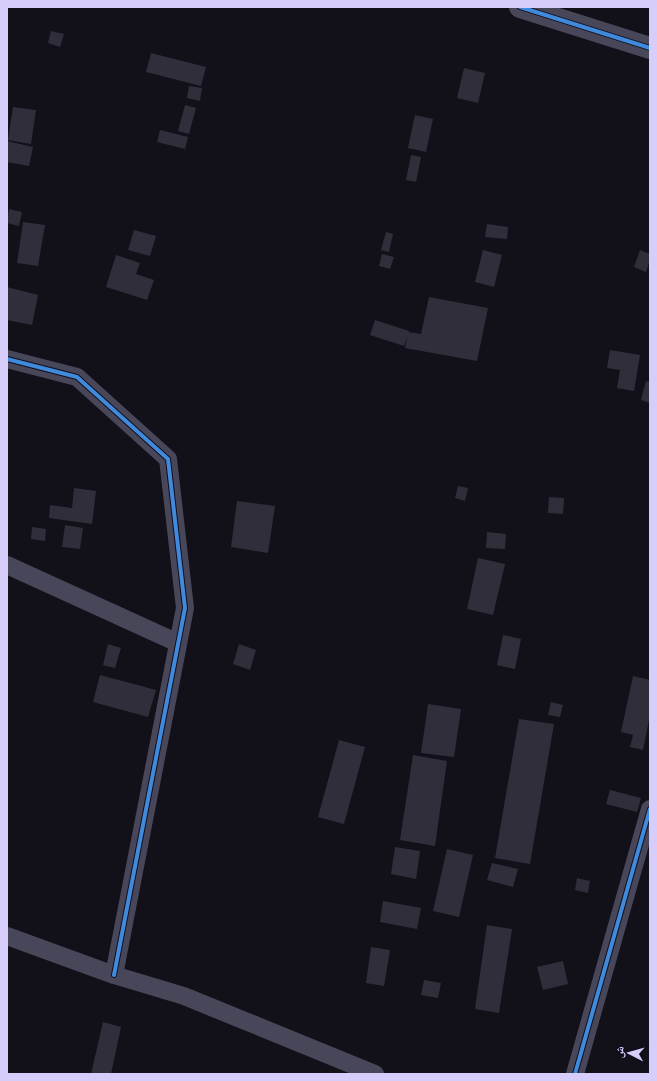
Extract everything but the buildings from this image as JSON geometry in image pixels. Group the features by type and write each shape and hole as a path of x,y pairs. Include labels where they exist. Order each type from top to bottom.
{"street":[{"path":"520,7 650,48"},
{"path":"7,359 77,377 168,459 185,608 114,975"},
{"path":"7,565 178,643"},
{"path":"575,1074 650,809"},
{"path":"7,936 114,975 184,996 375,1074"}],"cycle path":[{"path":"520,7 650,48"},
{"path":"7,359 77,377 168,459 185,608 114,975"},
{"path":"575,1074 650,809"}]}
